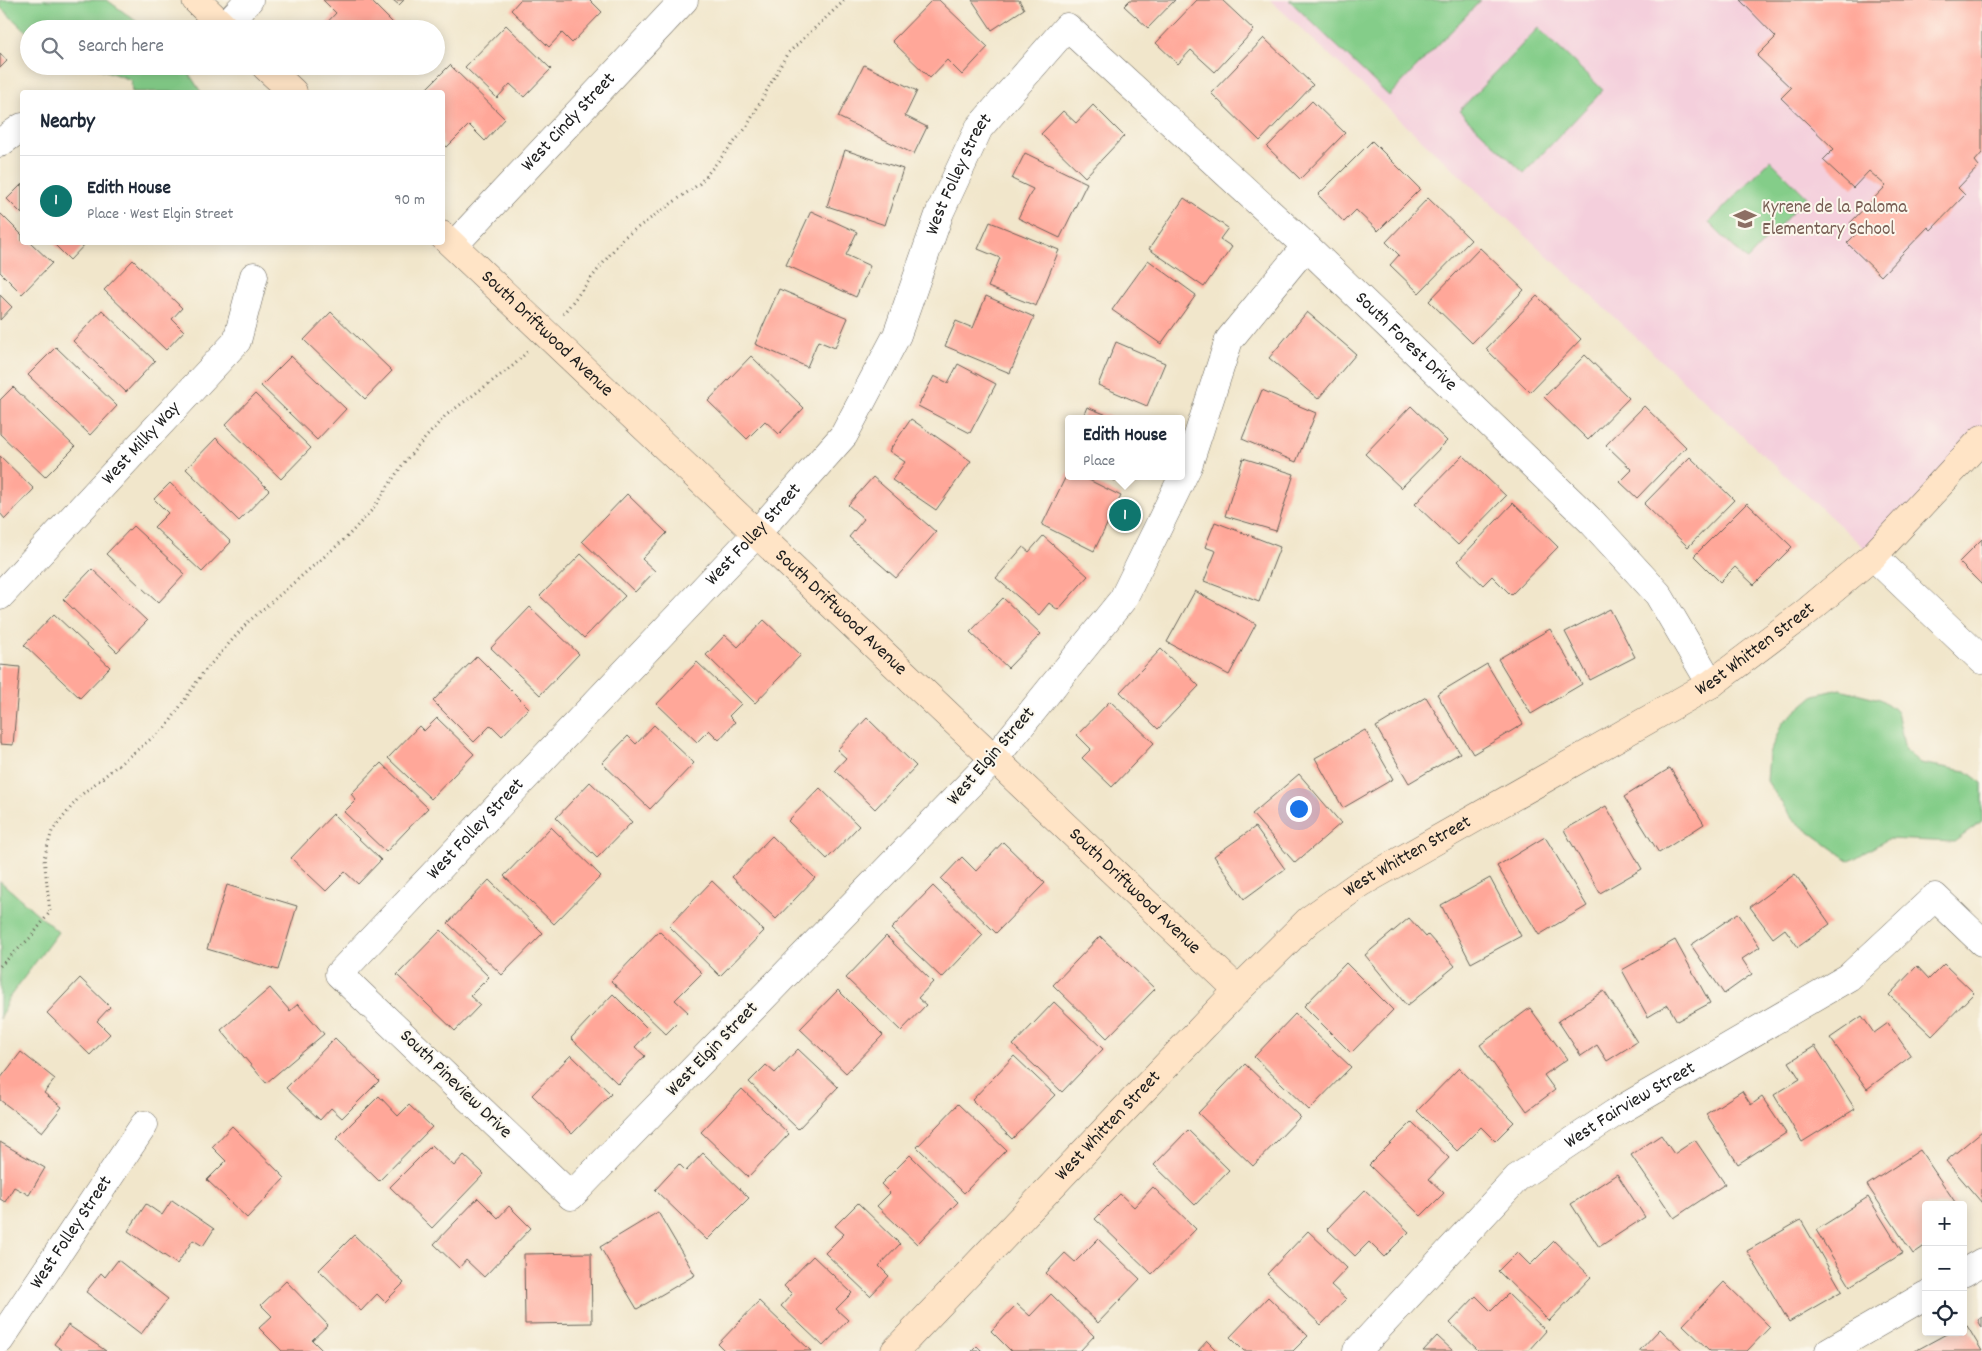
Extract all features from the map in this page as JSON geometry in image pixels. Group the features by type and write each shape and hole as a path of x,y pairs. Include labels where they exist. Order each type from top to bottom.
{"street":[{"path":"196,0 217,20"},
{"path":"232,20 249,0"},
{"name":"West Cindy Street","path":"448,240 684,0"},
{"name":"South Forest Drive","path":"1067,27 1306,246 1598,529 1658,594 1711,684"},
{"name":"West Folley Street","path":"339,974 757,533 844,435 897,335 940,212 979,128 1067,27"},
{"path":"275,75 291,90"},
{"path":"0,143 20,128"},
{"name":"South Driftwood Avenue","path":"448,240 1238,990"},
{"name":"West Elgin Street","path":"1185,472 1229,340 1306,246"},
{"name":"West Milky Way","path":"0,596 238,341 254,276"},
{"name":"West Whitten Street","path":"895,1351 1238,990 1309,920 1362,883 1711,684 1804,614 1873,556 1982,439"},
{"name":"West Elgin Street","path":"572,1196 994,759 1123,599 1181,480"},
{"path":"1873,556 1982,660"},
{"name":"West Fairview Street","path":"1357,1351 1517,1178 1615,1113 1849,977 1935,897 1982,942"},
{"name":"South Pineview Drive","path":"339,974 572,1196"},
{"name":"West Folley Street","path":"0,1340 144,1125"},
{"path":"1967,1271 1982,1262"},
{"path":"1829,1351 1922,1297"}],"path":[{"path":"0,966 31,937 50,912 44,858 52,830 81,795 166,726 202,674 248,622 346,538 372,510 404,460 445,416 514,364 546,332 577,299 623,238 699,184 746,128 787,54 845,0"}],"shaded area":[{"name":"Kyrene de la Paloma Elementary School","path":"1270,0 1982,0 1982,439 1873,556"}],"green space":[{"path":"0,0 107,0 135,20 20,20 20,26 0,7"},
{"path":"1289,0 1481,0 1389,96"},
{"path":"1538,28 1603,90 1524,173 1459,111"},
{"path":"117,75 190,75 200,90 132,90 131,80"},
{"path":"1770,160 1807,197 1747,260 1709,223"},
{"path":"1840,689 1880,699 1897,711 1905,750 1920,763 1966,771 1982,783 1982,822 1954,842 1888,839 1850,861 1793,820 1767,781 1769,754 1782,723 1815,695"},
{"path":"0,881 58,932 8,999 0,1019"}],"building":[{"path":"323,0 370,0 390,20 329,20 336,13"},
{"path":"393,0 404,0 399,5"},
{"path":"520,0 590,0 602,12 572,43 562,33 549,47 511,10"},
{"path":"932,0 939,0 988,47 962,75 947,60 930,78 892,41"},
{"path":"972,0 1019,0 1024,9 992,30"},
{"path":"1130,0 1175,0 1148,28 1124,6"},
{"path":"1197,0 1222,0 1254,30 1215,72 1191,50 1178,64 1156,43"},
{"path":"1740,0 1982,0 1982,153 1975,161 1979,166 1958,188 1965,195 1931,230 1928,227 1881,276 1847,243 1859,231 1850,223 1886,186 1869,171 1853,188 1823,160 1834,149 1781,98 1791,88 1757,56 1776,37"},
{"path":"506,25 551,69 524,97 510,84 497,98 465,67"},
{"path":"1264,38 1313,85 1260,141 1211,93"},
{"path":"0,53 7,61 0,68"},
{"path":"450,65 505,119 485,141 469,125 447,147 445,145 445,90 425,90 440,75 445,75 445,70"},
{"path":"864,65 917,91 905,116 927,127 914,154 838,117"},
{"path":"1312,101 1345,133 1300,179 1267,147"},
{"path":"1093,105 1124,136 1085,177 1041,134 1063,111 1076,123"},
{"path":"1372,141 1420,189 1378,231 1356,210 1344,222 1318,195"},
{"path":"845,150 903,169 885,225 827,206"},
{"path":"1025,153 1087,183 1060,238 1018,218 1033,189 1012,179"},
{"path":"20,186 20,212 7,199"},
{"path":"1184,198 1228,228 1220,239 1232,247 1204,287 1149,249"},
{"path":"1428,198 1471,240 1419,293 1390,265 1399,255 1386,242"},
{"path":"811,211 857,232 846,255 870,266 856,297 786,265"},
{"path":"0,213 20,233 20,245 33,245 52,263 22,294 0,272"},
{"path":"990,222 1059,250 1036,306 988,287 1000,258 978,249"},
{"path":"55,245 84,245 70,260"},
{"path":"1480,248 1524,290 1472,343 1429,301"},
{"path":"133,260 182,308 172,319 184,331 166,350 104,290"},
{"path":"1148,260 1196,295 1161,344 1112,310"},
{"path":"779,289 848,318 835,348 818,341 807,367 755,344"},
{"path":"0,295 12,307 0,320"},
{"path":"986,296 1034,317 1010,373 945,346 956,321 973,328"},
{"path":"1537,296 1581,339 1530,392 1486,349"},
{"path":"102,310 155,361 126,392 73,341"},
{"path":"331,312 392,371 365,399 304,340"},
{"path":"1307,312 1356,354 1318,399 1269,358"},
{"path":"1116,342 1165,363 1147,406 1098,385"},
{"path":"56,347 117,406 90,435 28,375"},
{"path":"1585,355 1629,398 1588,440 1544,397"},
{"path":"291,356 346,409 317,440 261,386"},
{"path":"751,356 804,408 779,434 765,421 747,439 708,401"},
{"path":"958,364 996,384 970,433 918,406 934,376 948,383"},
{"path":"13,387 75,447 45,477 0,434 0,400"},
{"path":"1262,390 1316,413 1296,462 1242,439"},
{"path":"255,394 311,448 281,479 225,425"},
{"path":"1411,406 1447,441 1401,488 1365,454"},
{"path":"1644,406 1686,447 1637,498 1620,482 1632,470 1606,445"},
{"path":"1087,407 1107,415 1084,415"},
{"path":"911,419 971,461 936,510 892,480 905,462 889,451"},
{"path":"216,438 269,490 239,521 186,469"},
{"path":"1463,455 1506,496 1458,545 1415,504"},
{"path":"0,456 34,489 5,519 0,513"},
{"path":"1690,457 1734,500 1688,547 1644,504"},
{"path":"1243,458 1294,474 1276,531 1225,516"},
{"path":"873,477 936,532 896,578 849,537 864,519 848,505"},
{"path":"1065,478 1065,480 1089,480 1121,496 1094,551 1042,525"},
{"path":"1113,480 1128,480 1126,485"},
{"path":"170,483 231,542 202,572 154,527 168,513 154,499"},
{"path":"627,494 667,533 642,559 655,571 635,592 582,541"},
{"path":"1513,503 1558,547 1511,595 1492,576 1483,585 1458,561"},
{"path":"1747,503 1792,547 1754,585 1735,567 1720,582 1694,556"},
{"path":"1215,522 1280,547 1259,602 1204,581 1216,551 1205,547"},
{"path":"133,526 185,574 158,603 106,554"},
{"path":"1043,536 1088,576 1058,610 1049,603 1039,615 996,578 1023,547 1029,552"},
{"path":"1982,539 1982,585 1959,562"},
{"path":"581,554 625,596 584,638 540,596"},
{"path":"92,569 147,621 117,652 63,599"},
{"path":"1195,591 1256,624 1229,675 1167,642"},
{"path":"1003,598 1041,634 1008,668 970,632"},
{"path":"530,607 579,654 540,695 491,648"},
{"path":"1610,609 1635,657 1590,680 1565,632"},
{"path":"54,614 110,667 80,698 24,645"},
{"path":"764,620 801,655 755,703 706,655 725,635 738,647"},
{"path":"1550,629 1582,684 1531,714 1498,659"},
{"path":"1161,649 1199,686 1158,729 1120,692"},
{"path":"477,656 529,708 502,736 491,725 474,742 433,701"},
{"path":"697,662 741,704 729,716 735,722 719,740 709,730 697,742 657,704"},
{"path":"1487,664 1523,724 1473,754 1437,694"},
{"path":"0,665 20,667 13,745 0,744"},
{"path":"1426,697 1460,753 1409,783 1376,727"},
{"path":"1110,701 1154,743 1112,787 1082,758 1091,749 1077,735"},
{"path":"437,718 474,754 431,799 388,758 419,726 424,731"},
{"path":"867,718 916,766 875,809 835,770 846,758 837,750"},
{"path":"654,725 694,763 650,809 602,763 628,736 636,744"},
{"path":"1365,730 1393,779 1343,808 1315,758"},
{"path":"381,763 428,808 386,852 344,812 356,800 351,794"},
{"path":"1670,768 1704,824 1659,853 1624,797"},
{"path":"1299,774 1341,823 1295,863 1252,814"},
{"path":"590,782 632,822 597,858 556,818"},
{"path":"820,788 859,826 827,859 788,821"},
{"path":"1606,806 1642,869 1600,893 1564,830"},
{"path":"333,814 381,860 358,884 345,872 326,891 291,858"},
{"path":"551,827 601,876 554,924 504,876"},
{"path":"1255,827 1285,869 1244,899 1214,856"},
{"path":"772,836 815,878 776,919 732,877"},
{"path":"1545,837 1587,906 1539,935 1497,866"},
{"path":"1003,842 1045,883 996,933 941,879 962,857 976,871"},
{"path":"1795,874 1830,924 1798,947 1785,929 1773,938 1750,907"},
{"path":"1490,878 1521,936 1471,963 1441,905"},
{"path":"489,880 543,933 502,975 448,923"},
{"path":"712,881 764,931 720,976 669,926"},
{"path":"227,885 297,906 278,970 207,949"},
{"path":"933,886 983,935 942,978 891,929"},
{"path":"1738,913 1760,947 1742,959 1752,974 1724,994 1691,945"},
{"path":"1409,918 1426,937 1428,935 1455,966 1407,1006 1365,955"},
{"path":"441,930 489,977 470,996 480,1005 455,1031 397,975"},
{"path":"659,931 702,973 675,1000 688,1012 666,1034 611,981"},
{"path":"886,936 933,982 918,998 926,1005 901,1031 846,978"},
{"path":"1100,936 1155,989 1107,1038 1053,985"},
{"path":"1675,940 1710,1003 1677,1021 1668,1005 1648,1017 1622,970"},
{"path":"1346,963 1393,1010 1351,1053 1304,1006"},
{"path":"1944,964 1974,993 1932,1036 1889,995 1917,966 1929,979"},
{"path":"80,978 110,1007 97,1021 110,1034 90,1055 47,1013"},
{"path":"270,988 290,1011 298,1004 324,1034 266,1083 221,1030"},
{"path":"838,990 883,1035 846,1073 800,1029"},
{"path":"1604,991 1637,1042 1607,1061 1597,1045 1581,1056 1558,1021"},
{"path":"613,994 650,1031 635,1047 645,1056 618,1084 571,1038"},
{"path":"1054,1002 1103,1049 1062,1092 1013,1045"},
{"path":"1530,1008 1567,1059 1544,1075 1555,1090 1527,1111 1480,1045"},
{"path":"1295,1014 1351,1067 1309,1110 1254,1057"},
{"path":"1862,1016 1874,1033 1888,1023 1911,1056 1867,1089 1830,1038"},
{"path":"335,1038 379,1081 342,1118 331,1108 320,1120 286,1088"},
{"path":"1815,1046 1855,1109 1802,1142 1774,1095 1800,1079 1789,1062"},
{"path":"798,1049 838,1087 798,1129 749,1082 766,1065 775,1073"},
{"path":"21,1052 55,1079 44,1093 62,1107 42,1132 0,1100 0,1079"},
{"path":"571,1055 611,1094 572,1134 532,1095"},
{"path":"1014,1056 1055,1095 1012,1139 972,1100"},
{"path":"1245,1064 1300,1117 1253,1166 1198,1113"},
{"path":"1459,1068 1514,1122 1495,1141 1481,1127 1457,1151 1417,1111"},
{"path":"742,1089 789,1134 748,1177 701,1132"},
{"path":"1742,1091 1751,1105 1762,1097 1786,1133 1738,1164 1706,1114"},
{"path":"379,1096 398,1116 409,1105 432,1127 379,1181 336,1139"},
{"path":"958,1104 1006,1150 964,1193 917,1147"},
{"path":"1412,1122 1449,1158 1429,1179 1444,1193 1421,1216 1369,1165"},
{"path":"232,1126 285,1178 247,1218 207,1180 226,1161 212,1147"},
{"path":"1188,1130 1229,1170 1195,1205 1154,1165"},
{"path":"1982,1131 1982,1203 1946,1161"},
{"path":"1661,1135 1674,1154 1695,1140 1725,1184 1674,1218 1631,1155"},
{"path":"0,1142 45,1168 29,1195 14,1187 5,1202 0,1199"},
{"path":"432,1145 454,1166 464,1155 484,1174 432,1228 390,1187"},
{"path":"1920,1150 1954,1201 1922,1201 1922,1248 1913,1254 1867,1185"},
{"path":"703,1153 749,1198 707,1240 655,1190 679,1164 686,1171"},
{"path":"910,1155 958,1202 917,1244 877,1206 890,1193 881,1184"},
{"path":"1617,1174 1645,1217 1599,1247 1571,1204"},
{"path":"1153,1187 1196,1229 1152,1274 1095,1219 1120,1194 1134,1207"},
{"path":"1365,1190 1409,1232 1384,1257 1369,1242 1355,1256 1327,1229"},
{"path":"1868,1197 1903,1253 1850,1286 1816,1230"},
{"path":"478,1198 498,1218 509,1206 531,1228 484,1277 466,1260 459,1268 434,1244"},
{"path":"172,1200 214,1229 203,1246 193,1240 177,1264 128,1231 146,1204 162,1215"},
{"path":"858,1203 900,1244 879,1266 889,1276 870,1296 825,1253 844,1234 835,1226"},
{"path":"658,1212 695,1275 637,1309 600,1247"},
{"path":"1801,1220 1842,1291 1789,1322 1747,1251"},
{"path":"1308,1231 1347,1268 1331,1285 1346,1299 1321,1325 1267,1274"},
{"path":"354,1235 404,1283 385,1302 377,1294 361,1311 319,1270"},
{"path":"1098,1239 1140,1279 1098,1323 1046,1273 1065,1253 1075,1262"},
{"path":"1554,1241 1591,1277 1549,1321 1498,1271 1517,1252 1530,1265"},
{"path":"591,1253 592,1323 525,1324 524,1254"},
{"path":"813,1256 852,1293 836,1309 848,1320 823,1346 781,1306 792,1294 784,1286"},
{"path":"118,1260 168,1299 141,1334 86,1292 101,1273 105,1277"},
{"path":"286,1281 328,1325 312,1340 323,1351 282,1351 259,1328 272,1316 261,1305"},
{"path":"1724,1282 1770,1327 1747,1351 1710,1351 1683,1325"},
{"path":"1051,1294 1094,1336 1080,1351 1011,1351 991,1331 1017,1304 1030,1316"},
{"path":"1508,1294 1546,1331 1528,1351 1479,1351 1450,1323 1476,1296 1491,1311"},
{"path":"1268,1297 1308,1336 1293,1351 1244,1351 1230,1337"},
{"path":"759,1301 811,1351 725,1351 718,1344"},
{"path":"1982,1317 1982,1328 1978,1320"},
{"path":"68,1325 106,1351 63,1351 54,1344"},
{"path":"1967,1326 1982,1351 1915,1351 1943,1336 1967,1336"},
{"path":"1660,1329 1683,1351 1639,1351"},
{"path":"1437,1336 1453,1351 1423,1351"},
{"path":"1207,1341 1217,1351 1198,1351"},
{"path":"977,1346 982,1351 972,1351"}],"place":[{"name":"Kyrene de la Paloma Elementary School","path":"1745,219"},
{"name":"Edith House","path":"1125,515"}]}
